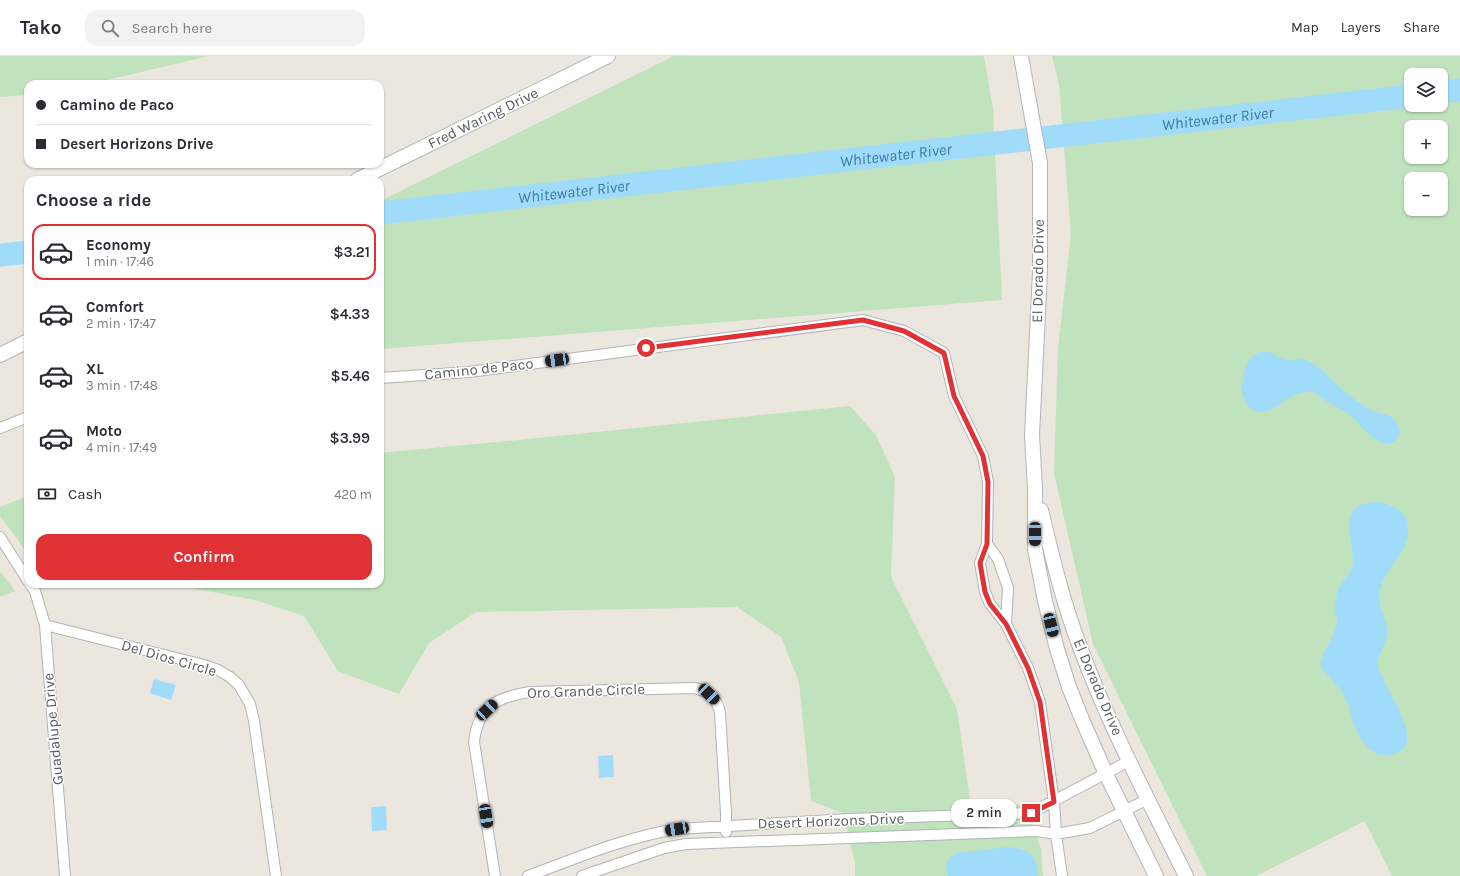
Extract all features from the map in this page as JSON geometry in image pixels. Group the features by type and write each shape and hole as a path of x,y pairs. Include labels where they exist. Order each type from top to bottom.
{"main road":[{"name":"Fred Waring Drive","path":"384,167 608,56"},
{"name":"El Dorado Drive","path":"1021,56 1040,163 1040,272 1032,435 1035,488 1035,548 1045,601 1057,649 1069,687 1106,774 1156,876"},
{"name":"Fred Waring Drive","path":"365,176 381,168"},
{"path":"0,354 24,343"},
{"name":"El Dorado Drive","path":"1035,488 1067,608 1080,647 1129,761 1186,876"}],"street":[{"name":"Camino de Paco","path":"384,378 468,372 863,320 904,331 944,353 954,396 983,456 988,482 987,544 980,563 985,592 990,604 1006,624 1028,668 1040,702 1054,802 1056,834 1062,876"},
{"path":"0,428 24,419"},
{"path":"0,537 24,575"},
{"name":"Camino de Paco","path":"987,544 998,559 1008,588 1006,624"},
{"name":"Guadalupe Drive","path":"33,588 45,625 65,876"},
{"name":"Del Dios Circle","path":"45,625 204,665 230,677 239,685 250,704 254,721 276,876"},
{"name":"Oro Grande Circle","path":"495,876 474,742 475,732 480,717 494,703 513,694 530,692 694,688 703,690 709,694 718,705 720,713 726,841"},
{"name":"Desert Horizons Drive","path":"528,876 655,832 677,829 842,820 1031,813 1129,761"},
{"name":"Desert Horizons Drive","path":"582,876 664,848 686,844 726,841 1036,831 1056,834 1090,828 1148,799"}],"green space":[{"path":"0,56 209,56 107,80 24,80 24,95 0,97"},
{"path":"674,56 984,56 993,109 1002,300 384,349 384,199"},
{"path":"1052,56 1460,56 1460,876 1392,876 1365,821 1256,876 1207,876 1093,644 1054,473 1058,348 1071,235 1059,84"},
{"path":"850,406 876,435 895,477 891,577 957,709 971,807 1025,804 1041,849 1043,876 855,876 855,863 843,813 811,801 799,682 781,637 737,607 476,612 429,643 399,694 338,671 304,616 255,600 191,588 384,588 384,453"},
{"path":"24,498 24,549 0,516 0,507"},
{"path":"0,571 15,591 0,597"}],"water":[{"path":"1265,351 1287,360 1298,359 1308,361 1316,365 1342,390 1363,405 1373,411 1393,418 1398,425 1398,438 1390,443 1377,441 1350,415 1317,394 1310,392 1294,395 1272,409 1266,411 1250,409 1242,392 1244,372 1251,358"},
{"path":"1381,502 1393,506 1403,514 1407,521 1408,532 1406,542 1386,576 1379,595 1380,604 1387,625 1387,634 1378,661 1385,683 1406,727 1407,740 1403,749 1390,755 1377,754 1371,751 1362,741 1353,722 1346,699 1320,666 1321,660 1337,623 1335,608 1338,590 1350,572 1353,564 1349,527 1351,515 1360,505"},
{"path":"154,679 176,685 171,700 150,693"},
{"path":"613,755 614,777 599,778 598,756"},
{"path":"386,806 387,830 372,831 371,807"},
{"path":"1008,847 1021,849 1030,854 1036,862 1038,876 948,876 946,869 948,859 956,853"}],"waterway":[{"name":"Whitewater River","path":"1448,91 1460,90"},
{"name":"Whitewater River","path":"384,213 1404,97"},
{"name":"Whitewater River","path":"0,255 24,252"}],"route":[{"path":"646,348 863,320 904,331 944,353 954,396 983,456 988,482 987,544 980,563 985,592 990,604 1006,624 1028,668 1040,702 1054,802 1031,813"}]}
